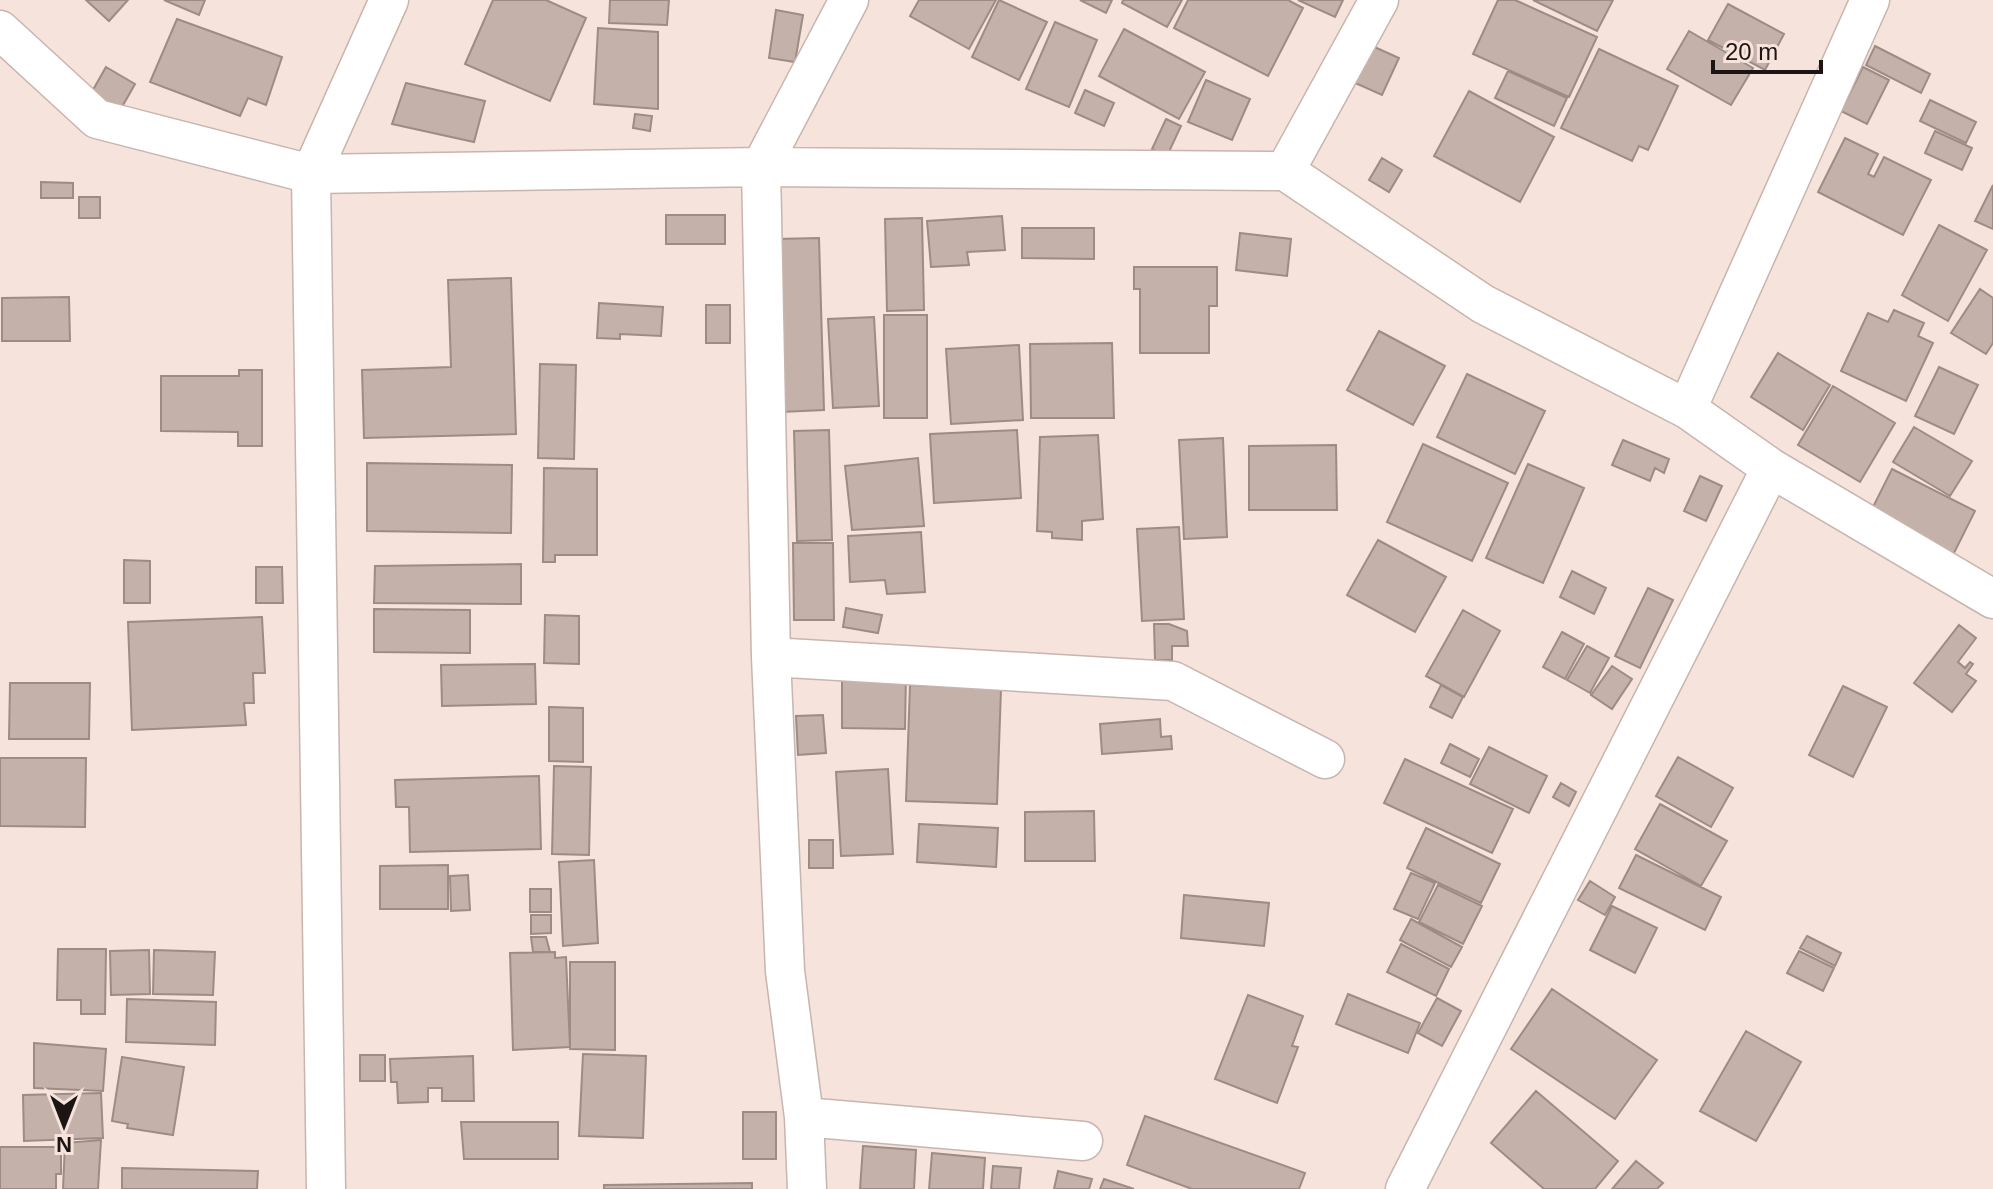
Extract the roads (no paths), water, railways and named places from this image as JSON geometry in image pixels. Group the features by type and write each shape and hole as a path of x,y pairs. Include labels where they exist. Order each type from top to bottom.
{"street":[{"path":"326,1189 311,174 389,0"},
{"path":"807,1189 804,1117 785,971 771,657 761,167 849,0"},
{"path":"1285,171 1379,0"},
{"path":"1687,409 1870,0"},
{"path":"0,30 97,119 311,174 761,167 1285,171 1483,304 1687,409 1771,468 1993,599"},
{"path":"1405,1189 1771,468"},
{"path":"771,657 1173,681 1325,759"},
{"path":"804,1117 1083,1141"}]}
